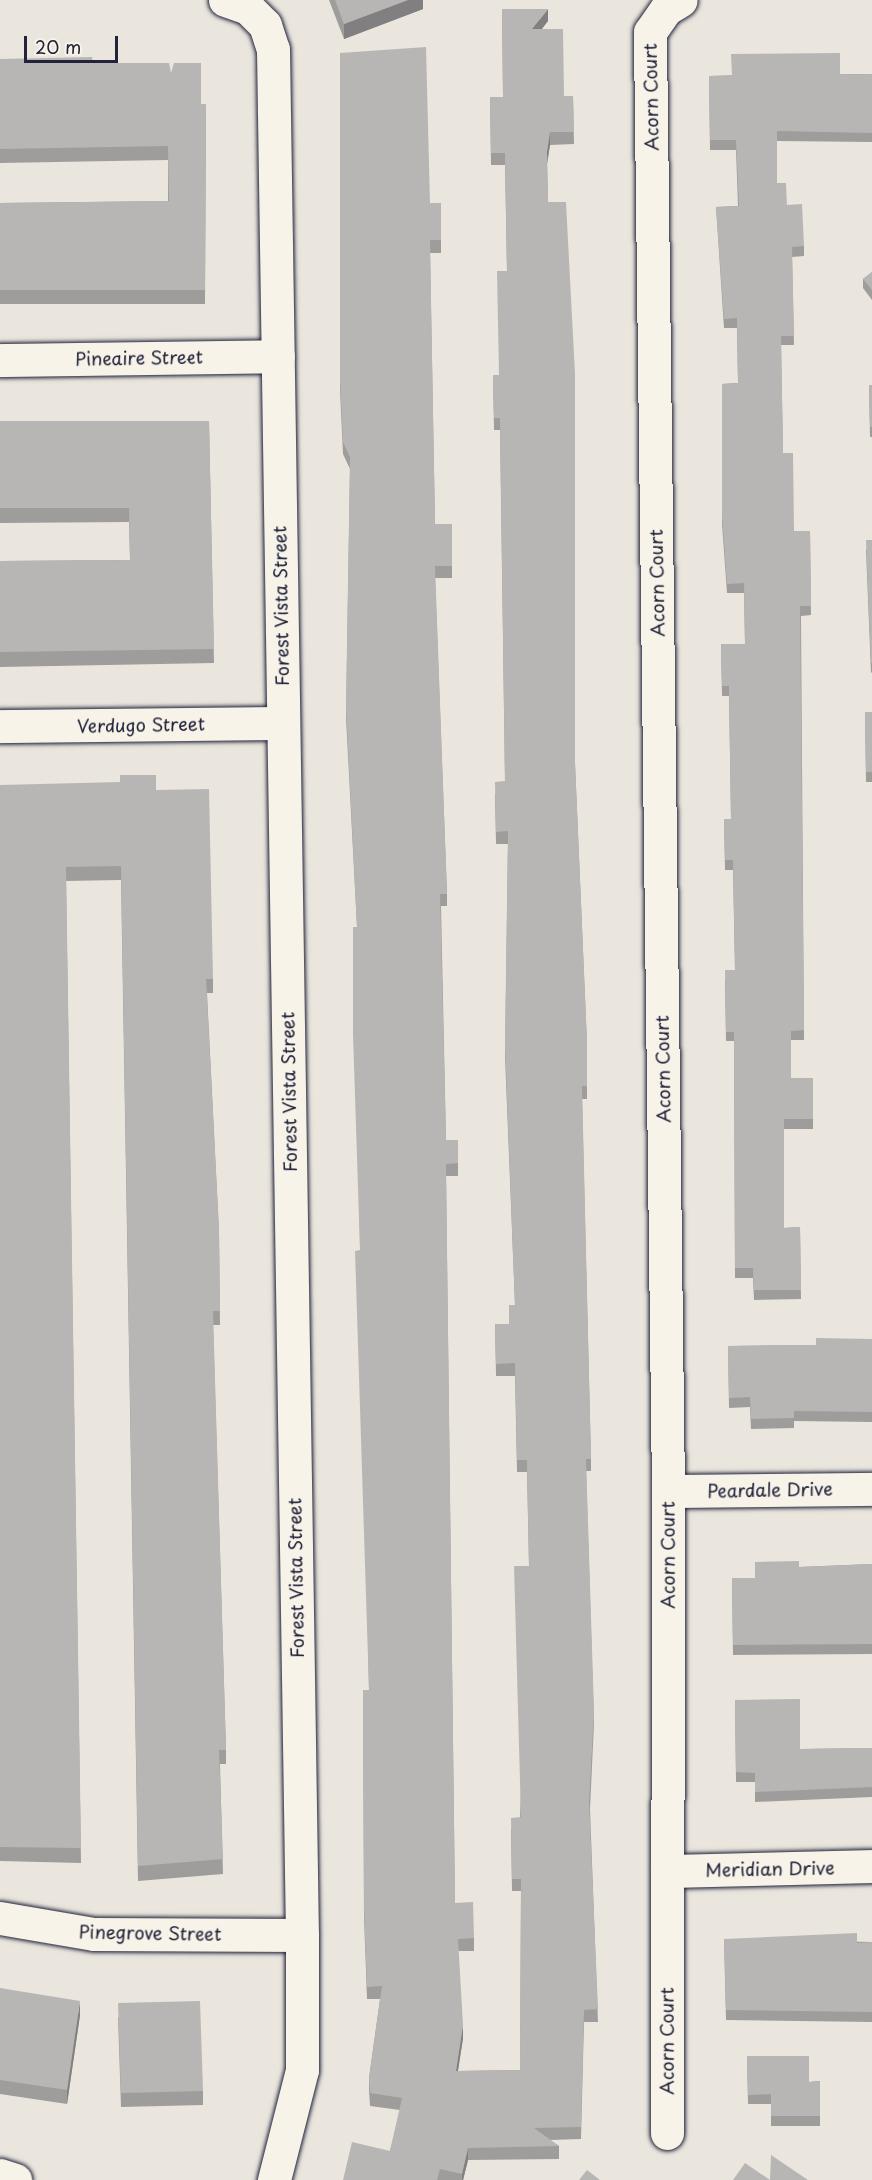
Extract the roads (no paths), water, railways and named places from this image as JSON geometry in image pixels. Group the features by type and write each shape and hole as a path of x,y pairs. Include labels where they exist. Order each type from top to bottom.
{"street":[{"name":"Forest Vista Street","path":"237,4 264,26 273,49 302,1935 302,2070 274,2180"},
{"name":"Acorn Court","path":"667,2133 668,1491 650,32 673,4"},
{"name":"Pineaire Street","path":"0,360 278,356"},
{"name":"Verdugo Street","path":"0,726 283,723"},
{"name":"Peardale Drive","path":"668,1491 872,1489"},
{"name":"Meridian Drive","path":"667,1871 872,1866"},
{"name":"Pinegrove Street","path":"0,1918 94,1934 302,1935"},
{"path":"0,2175 15,2180"}]}
